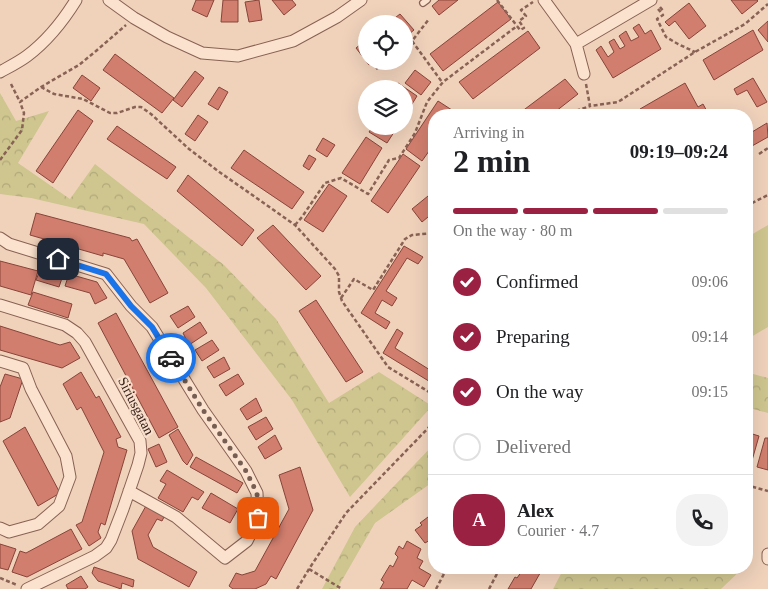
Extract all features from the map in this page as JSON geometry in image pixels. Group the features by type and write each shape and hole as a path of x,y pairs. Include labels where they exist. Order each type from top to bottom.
{"street":[{"path":"0,72 26,57 46,40 76,0"},
{"path":"109,0 134,18 167,37 202,53 238,56 293,41 337,17 361,0"},
{"path":"544,0 576,44 584,74"},
{"path":"576,44 651,0"},
{"path":"0,238 9,244 106,274 131,306 152,327 203,410 246,471 257,493 258,518 247,541 225,558 176,517 129,490"},
{"name":"Siriusgatan","path":"0,305 64,325 77,333 85,342 140,441 141,453 114,532 106,548 95,556 28,589"},
{"path":"0,361 23,368 31,388 66,456 70,477 59,506 38,524 10,532 0,528"},
{"path":"768,554 768,559"}],"path":[{"path":"497,0 520,30 524,28 519,21 526,16 521,10 536,0"},
{"path":"581,109 618,102 695,52 745,24 768,4"},
{"path":"663,15 657,19 666,37 695,52"},
{"path":"20,102 41,87 79,65 134,18"},
{"path":"413,40 429,18"},
{"path":"294,225 302,217 326,183 341,178 368,194 389,160 399,158 415,133 427,102 443,82 518,26"},
{"path":"413,42 443,82"},
{"path":"584,74 590,106"},
{"path":"0,160 22,130 24,113 11,84"},
{"path":"41,87 54,94 83,99 110,113 117,114 134,107 141,107 196,155 294,225 335,269 339,276 341,298 388,368 428,391"},
{"path":"759,154 768,148"},
{"path":"753,202 768,195"},
{"path":"341,298 354,279 373,290 405,239 412,235 428,234"},
{"path":"297,589 308,569 346,513 428,428"},
{"path":"753,487 768,491"},
{"path":"308,569 342,589"},
{"path":"436,589 444,574"},
{"path":"488,589 497,574"},
{"path":"0,578 28,589"}],"green space":[{"path":"0,93 16,121 49,111 18,163 70,199 95,164 224,265 276,319 329,403 379,372 428,403 428,410 350,497 292,400 206,288 144,224 31,198 0,194"},
{"path":"768,225 768,327 753,336 753,234"},
{"path":"753,374 768,378 768,413 753,409"},
{"path":"428,450 428,485 375,523 337,589 322,589 355,527"},
{"path":"561,574 737,574 721,589 553,589"}],"building":[{"path":"196,0 214,0 207,17 192,10"},
{"path":"223,0 238,0 238,22 221,22"},
{"path":"259,0 262,20 249,22 245,2"},
{"path":"272,0 292,0 296,5 284,15"},
{"path":"439,0 458,0 439,15 432,6"},
{"path":"731,0 757,0 758,1 742,14"},
{"path":"498,2 511,19 443,71 430,54"},
{"path":"689,3 706,26 689,39 675,21 669,26 665,22"},
{"path":"768,21 768,42 758,30"},
{"path":"639,24 645,34 651,30 661,49 613,78 596,50 601,46 608,57 614,52 609,42 614,39 620,49 625,46 619,36 626,31 631,41 639,37 633,28"},
{"path":"753,30 763,50 714,80 703,60"},
{"path":"528,31 540,48 473,99 459,82"},
{"path":"115,54 174,98 162,113 103,70"},
{"path":"415,70 431,82 421,95 413,89 413,80 407,80"},
{"path":"195,71 204,78 182,107 173,100"},
{"path":"82,75 100,88 91,101 73,88"},
{"path":"753,78 767,102 757,107 747,90 737,95 734,89"},
{"path":"565,79 578,94 559,109 525,109"},
{"path":"685,83 698,107 703,104 706,109 640,109"},
{"path":"219,87 228,92 218,110 208,104"},
{"path":"413,93 417,96 413,102"},
{"path":"438,101 450,109 433,109"},
{"path":"78,110 93,121 53,183 36,171"},
{"path":"198,115 208,122 195,141 185,134"},
{"path":"428,116 428,152 422,161 406,149"},
{"path":"767,123 768,137 753,145 753,131"},
{"path":"117,126 176,167 167,179 107,139"},
{"path":"374,135 392,135 387,143"},
{"path":"366,137 382,148 360,184 342,173"},
{"path":"323,138 335,145 327,157 316,150"},
{"path":"244,150 304,192 292,209 231,168"},
{"path":"403,154 420,166 388,213 371,201"},
{"path":"309,155 316,159 309,170 303,166"},
{"path":"188,175 254,230 242,246 177,191"},
{"path":"329,184 347,196 323,232 304,220"},
{"path":"428,196 428,217 422,222 412,209"},
{"path":"36,213 130,238 132,241 137,239 168,293 150,303 124,259 103,253 103,256 30,235"},
{"path":"273,225 321,276 306,290 257,238"},
{"path":"404,246 423,257 418,264 407,258 386,291 397,298 392,306 382,300 375,313 390,322 386,329 361,313"},
{"path":"0,261 38,271 31,295 0,286"},
{"path":"41,268 63,275 59,287 36,280"},
{"path":"69,274 97,282 107,298 95,304 90,293 65,286"},
{"path":"33,292 72,304 68,318 28,305"},
{"path":"316,300 363,372 346,382 299,311"},
{"path":"188,306 195,317 178,328 170,316"},
{"path":"116,313 178,427 159,438 98,323"},
{"path":"200,322 207,333 189,345 183,333"},
{"path":"0,326 60,345 70,342 80,358 62,368 0,350"},
{"path":"397,329 403,333 395,348 428,369 428,381 383,353"},
{"path":"212,340 219,350 202,361 195,350"},
{"path":"224,357 230,369 214,378 207,367"},
{"path":"81,372 96,398 99,396 121,437 116,439 118,447 127,450 105,525 101,523 98,532 101,538 89,546 76,525 82,522 104,452 81,407 77,410 63,384"},
{"path":"5,374 23,379 10,418 0,422 0,387"},
{"path":"238,374 244,384 226,396 219,385"},
{"path":"256,398 262,411 247,420 240,409"},
{"path":"266,417 273,429 256,440 248,427"},
{"path":"25,427 60,493 38,506 3,441"},
{"path":"178,429 193,455 187,465 169,435"},
{"path":"753,434 759,436 753,457"},
{"path":"275,435 282,449 265,459 258,447"},
{"path":"765,438 768,438 768,470 757,467"},
{"path":"159,444 167,462 156,467 148,449"},
{"path":"196,457 243,483 237,493 190,467"},
{"path":"300,467 313,510 276,579 271,576 266,584 255,589 233,589 229,586 236,573 242,575 255,571 289,509 279,475"},
{"path":"167,470 204,492 198,500 192,497 183,512 158,498 166,484 160,481"},
{"path":"211,493 238,509 230,523 202,508"},
{"path":"147,504 165,515 162,521 157,519 148,535 153,547 197,572 189,587 138,559 132,531"},
{"path":"428,517 428,541 425,543 415,530 422,525 420,523"},
{"path":"71,529 82,549 27,577 12,572 20,551 26,553"},
{"path":"407,541 421,549 417,558 423,561 419,568 431,575 424,587 412,580 407,589 380,589 384,582 381,580 390,565 393,567 398,557 395,554 399,546 403,549"},
{"path":"0,544 16,549 8,570 0,568"},
{"path":"94,567 134,580 133,587 122,583 121,589 98,581 92,573"},
{"path":"520,574 540,574 531,589 508,589 515,577 517,578"},
{"path":"81,576 88,587 85,589 68,589 66,585"}],"way so far":[{"path":"171,358 203,410 246,471 257,493 258,518"}],"route":[{"path":"58,259 106,274 131,306 152,327 171,358"}]}
